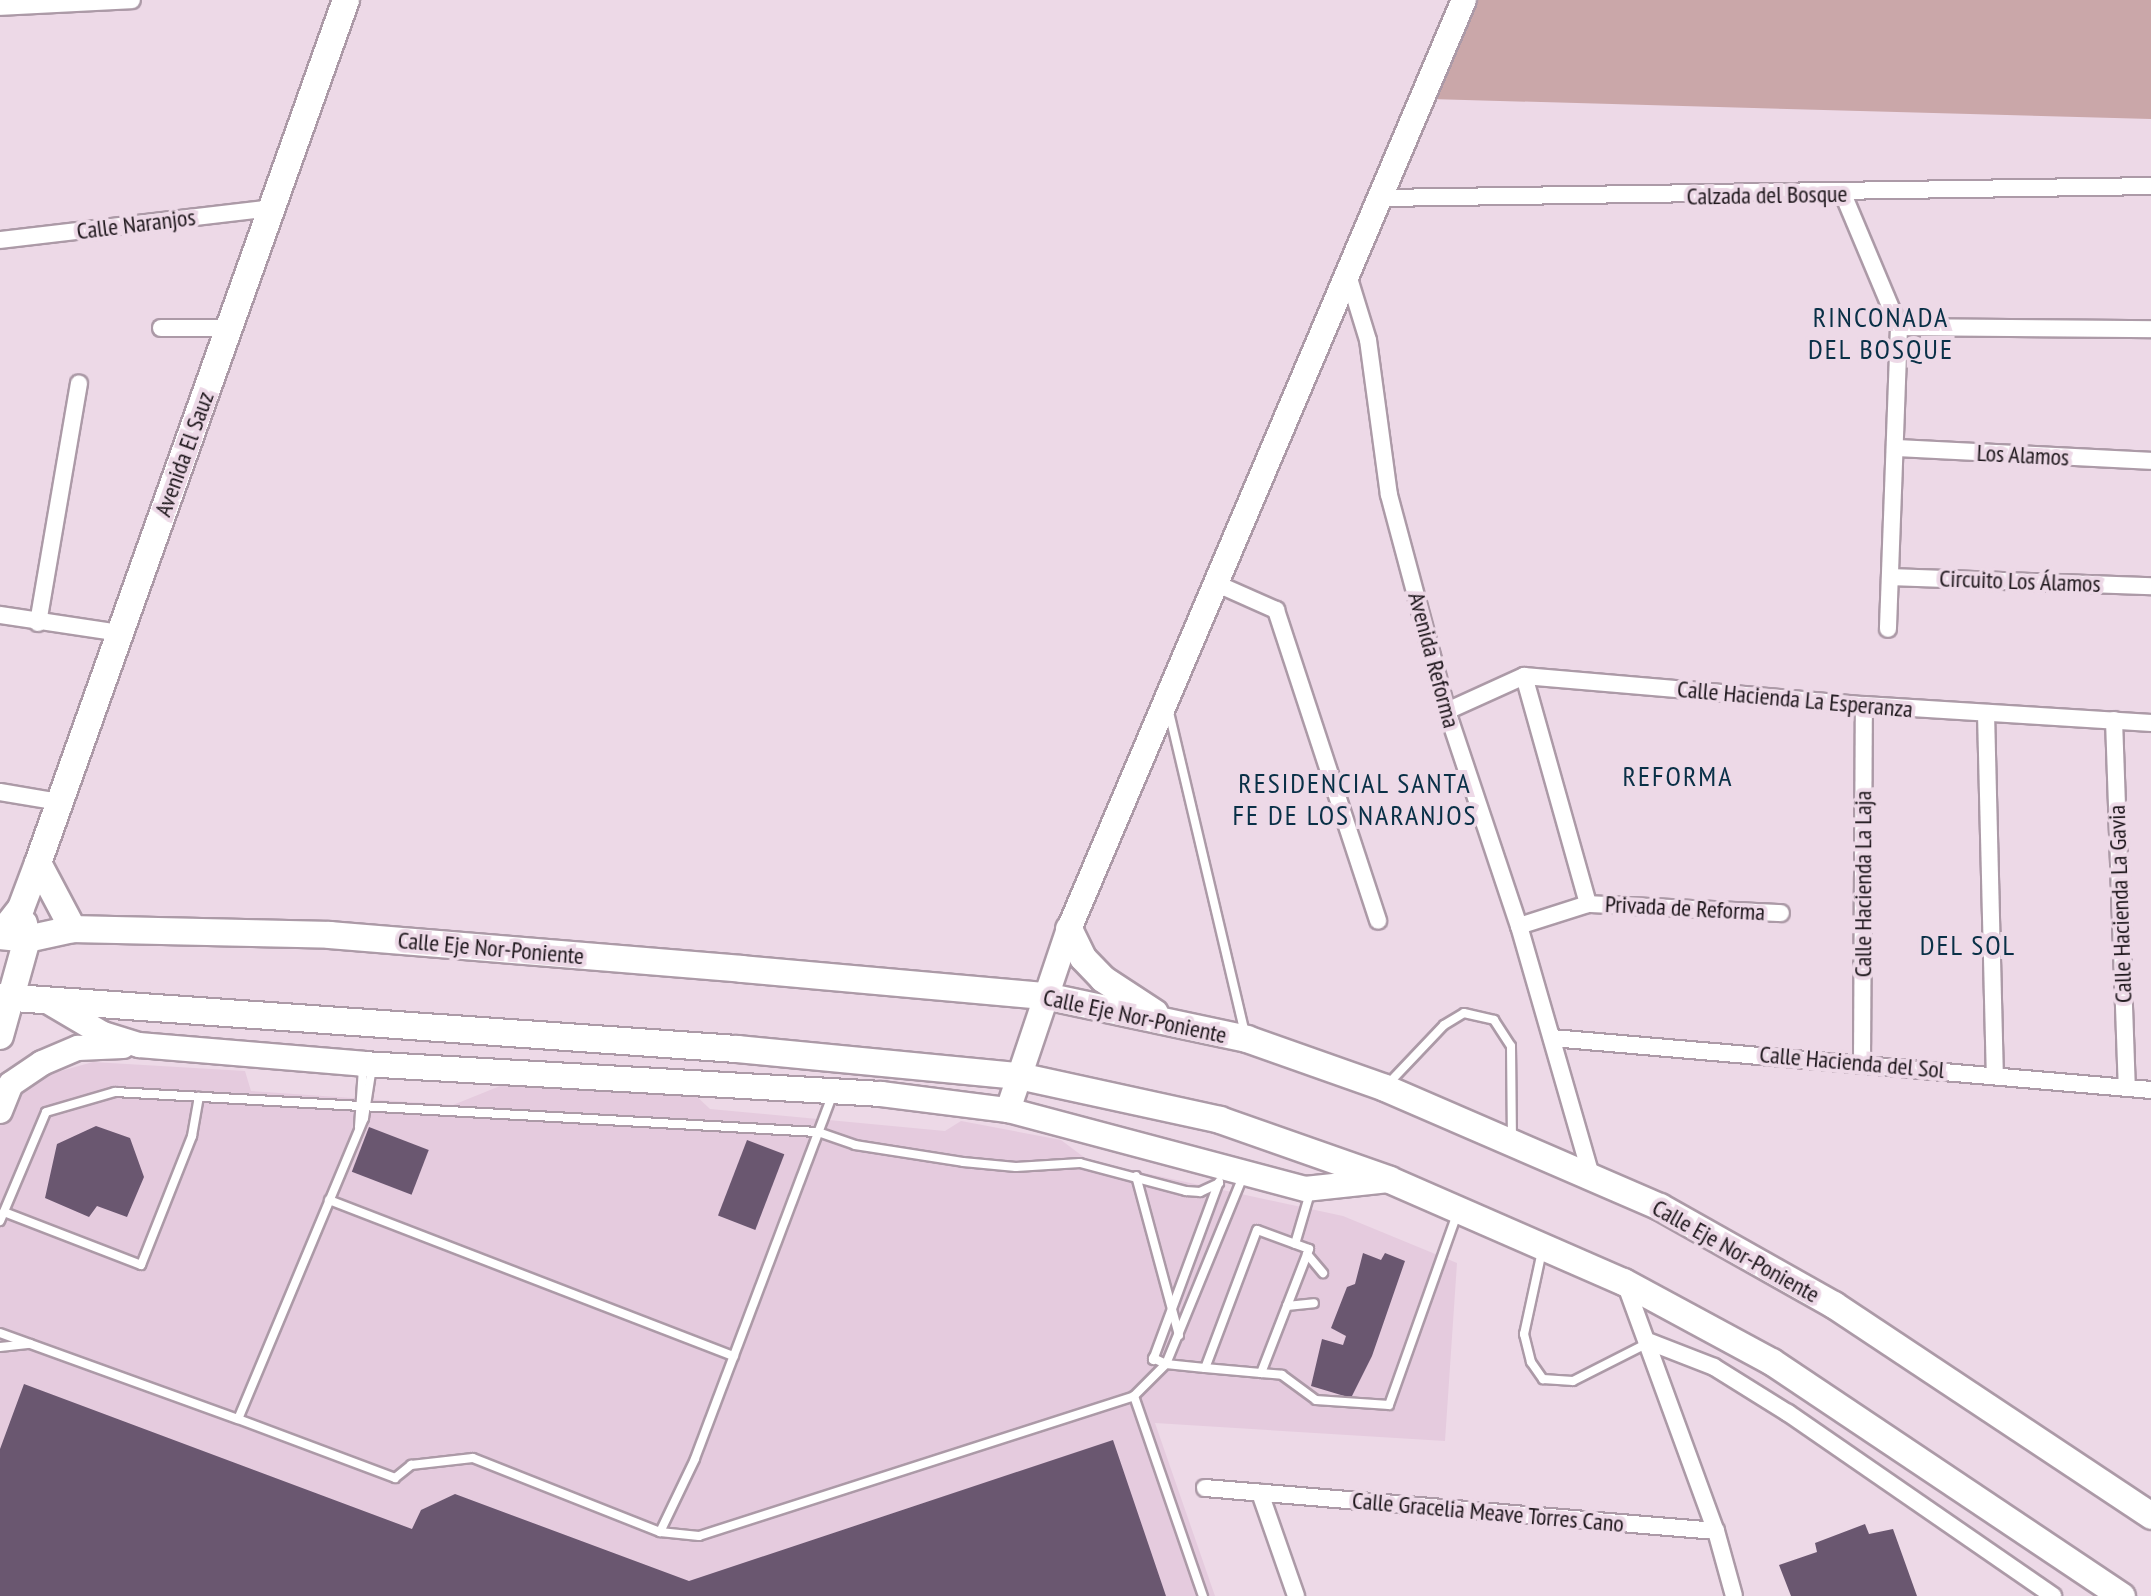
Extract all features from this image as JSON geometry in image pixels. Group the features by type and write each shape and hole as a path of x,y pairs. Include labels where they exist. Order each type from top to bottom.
{"main road":[{"name":"Avenida El Sauz","path":"0,935 21,908 38,863 346,0"},
{"path":"1008,1110 1069,929 1464,0"},
{"path":"38,863 73,929"},
{"path":"0,1036 6,998 27,939 21,908"},
{"name":"Calle Eje Nor-Poniente","path":"0,935 27,939 73,929 330,935 1045,996 1247,1039 1385,1088 1660,1207 1834,1305 2151,1516"},
{"path":"1069,929 1083,958 1103,979 1168,1022"},
{"path":"6,998 737,1049 1019,1076 1220,1120 1390,1180 1624,1282 1772,1362 2122,1596"},
{"path":"47,1001 103,1034 139,1045"},
{"path":"0,1111 11,1084 42,1063 78,1048 139,1045 368,1065 833,1092 1008,1110 1229,1174 1312,1188 1390,1180"}],"street":[{"path":"0,7 132,0"},
{"name":"Calzada del Bosque","path":"1382,198 1843,194 2151,186"},
{"path":"1843,194 1899,327 1888,629"},
{"name":"Calle Naranjos","path":"0,240 272,208"},
{"name":"Avenida Reforma","path":"1348,275 1368,340 1389,495 1447,711 1519,926 1591,1176"},
{"path":"1899,327 2151,329"},
{"path":"161,328 229,328"},
{"path":"38,623 79,383"},
{"name":"Los Alamos","path":"1895,448 2151,461"},
{"name":"Circuito Los Álamos","path":"1890,577 2151,586"},
{"path":"1215,583 1276,610 1378,921"},
{"path":"0,615 120,633"},
{"path":"1519,926 1588,904 1524,676"},
{"name":"Calle Hacienda La Esperanza","path":"1447,711 1524,676 1864,705 2151,723"},
{"name":"Calle Hacienda La Laja","path":"1862,1062 1864,705"},
{"path":"1986,713 1995,1075"},
{"name":"Calle Hacienda La Gavia","path":"2114,720 2127,1087"},
{"path":"0,792 60,802"},
{"name":"Privada de Reforma","path":"1588,904 1781,913"},
{"name":"Calle Hacienda del Sol","path":"1552,1038 1862,1062 2151,1090"},
{"path":"1624,1282 1650,1342 1716,1531 1734,1596"},
{"path":"1650,1342 1714,1367 1788,1413 2053,1596"},
{"name":"Calle Gracelia Meave Torres Cano","path":"1205,1488 1716,1531"},
{"path":"1260,1493 1296,1596"}],"lane":[{"path":"1166,701 1247,1039"},
{"path":"1385,1088 1444,1025 1464,1013 1494,1020 1511,1046 1513,1142"},
{"path":"238,1419 359,1128 368,1065"},
{"path":"199,1097 192,1136 141,1265 2,1217 46,1112 115,1092 818,1132 855,1145 963,1162 1016,1167 1080,1163 1200,1192 1229,1174"},
{"path":"660,1532 695,1459 833,1092"},
{"path":"1155,1371 1153,1358 1229,1174"},
{"path":"0,1333 395,1478 411,1465 473,1458 660,1532 699,1536 1134,1396 1155,1371 1166,1364 1179,1335 1229,1174"},
{"path":"1136,1176 1179,1335"},
{"path":"1295,1244 1312,1188"},
{"path":"329,1200 734,1356"},
{"path":"1153,1358 1166,1364 1282,1375 1316,1400 1389,1405 1458,1209"},
{"path":"1205,1368 1257,1230 1309,1249 1261,1373"},
{"path":"1543,1247 1524,1334 1531,1362 1543,1379 1573,1381 1650,1342"},
{"path":"1307,1254 1323,1273"},
{"path":"1287,1306 1314,1303"},
{"path":"0,1340 14,1336"},
{"path":"0,1347 38,1345"},
{"path":"1134,1396 1203,1596"}],"shaded area":[{"path":"1472,0 2151,0 2151,119 1430,99"},
{"path":"93,1062 245,1071 251,1091 453,1105 505,1084 693,1093 710,1109 945,1131 961,1121 1061,1140 1089,1161 1343,1216 1457,1263 1445,1441 1155,1423 1215,1596 0,1596 0,1124 19,1092 50,1074"}],"building":[{"path":"96,1126 130,1138 144,1177 127,1217 97,1206 89,1217 45,1198 57,1144"},
{"path":"369,1127 429,1150 412,1195 352,1172"},
{"path":"747,1140 784,1154 755,1230 718,1216"},
{"path":"1363,1253 1381,1260 1385,1253 1405,1261 1372,1356 1351,1398 1311,1386 1322,1339 1343,1345 1346,1336 1331,1328 1347,1287 1355,1284"},
{"path":"24,1384 412,1529 421,1510 455,1494 689,1581 1113,1440 1166,1596 0,1596 0,1449"},
{"path":"1865,1524 1869,1534 1893,1529 1917,1596 1791,1596 1779,1565 1817,1552 1815,1543"}],"district":[{"name":"RINCONADA DEL BOSQUE","path":"1881,333"},
{"name":"REFORMA","path":"1678,776"},
{"name":"RESIDENCIAL SANTA FE DE LOS NARANJOS","path":"1355,799"},
{"name":"DEL SOL","path":"1968,945"}]}
